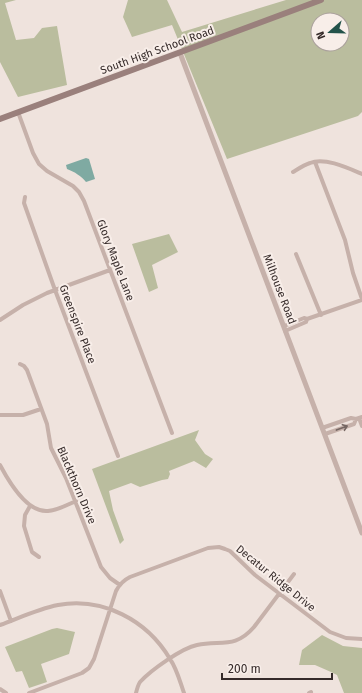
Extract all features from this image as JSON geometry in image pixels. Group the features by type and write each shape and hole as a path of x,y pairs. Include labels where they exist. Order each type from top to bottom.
{"main road":[{"name":"South High School Road","path":"0,119 321,0"}],"street":[{"name":"Milhouse Road","path":"180,53 362,533"},
{"name":"Glory Maple Lane","path":"18,112 33,153 39,164 47,171 74,186 84,201 172,433"},
{"path":"292,172 309,163 325,161 362,174"},
{"path":"285,328 304,318 307,319 320,315 362,300 353,273 345,240 315,162"},
{"name":"Greenspire Place","path":"25,197 24,203 118,456"},
{"path":"296,254 320,315"},
{"path":"0,320 29,302 56,290 110,270"},
{"name":"Blackthorn Drive","path":"20,364 27,370 47,424 54,454 76,501 101,567 110,578 120,585"},
{"path":"0,415 23,415 42,409"},
{"path":"322,428 351,418 359,418"},
{"path":"359,418 362,426"},
{"path":"325,434 354,424 359,418"},
{"path":"0,465 12,486 30,506 48,511 76,501"},
{"path":"30,506 25,515 24,526 32,552 39,557"},
{"name":"Decatur Ridge Drive","path":"120,585 129,578 208,548 224,548 230,551 255,575 330,632 346,638 362,639"},
{"path":"136,693 139,683 153,670 188,648 196,645 231,642 243,637 254,627 294,574"},
{"path":"29,693 79,675 89,668 94,659 116,591 120,585"},
{"path":"0,591 11,621"},
{"path":"0,625 42,610 62,605 91,605 110,609 130,618 147,630 161,645 174,666 184,693"},
{"path":"1,689 6,693"}],"green space":[{"path":"0,0 16,0 5,3 16,40 34,38 42,28 57,26 67,85 18,97 0,62"},
{"path":"128,0 167,0 182,32 286,0 362,0 362,112 358,116 227,159 172,25 132,37 123,17"},
{"path":"169,234 178,252 152,265 158,288 149,292 132,244"},
{"path":"199,430 195,440 205,454 213,459 206,468 194,461 169,471 170,474 168,479 140,487 131,483 109,491 113,510 124,540 120,544 92,469"},
{"path":"57,628 75,632 69,654 41,664 47,682 29,688 22,671 16,672 5,647"},
{"path":"322,635 343,646 362,648 362,693 344,693 337,675 315,665 299,665 302,650"}],"water":[{"path":"86,158 89,159 95,179 86,182 78,174 67,169 66,165"}]}
